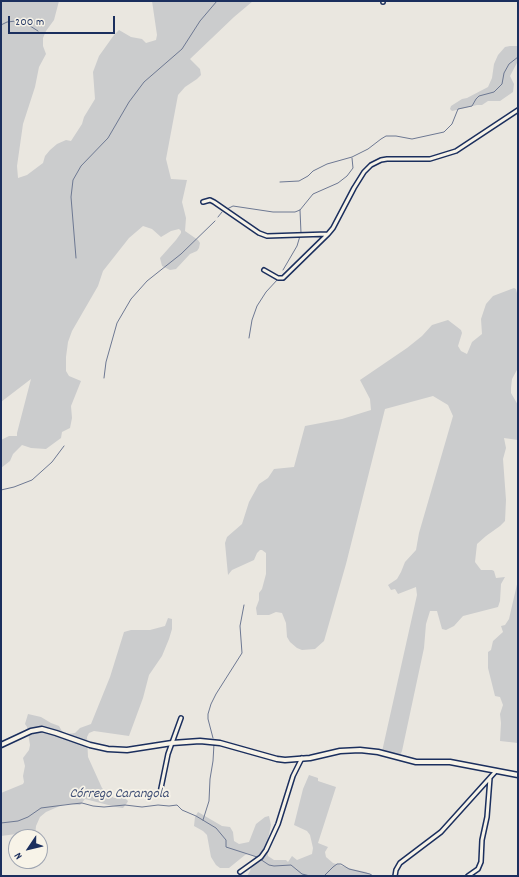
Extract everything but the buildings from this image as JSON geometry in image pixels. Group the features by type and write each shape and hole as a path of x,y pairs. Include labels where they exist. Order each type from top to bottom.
{"street":[{"path":"264,270 278,278 283,278 328,234 333,228 354,188 364,172 371,165 387,159 435,159 456,151 518,110"},
{"path":"203,202 210,200 214,202 259,233 266,236 328,234"},
{"path":"160,792 165,767 181,718"},
{"path":"1,750 2,745 31,731 42,729 90,745 108,749 127,750 194,741 215,742 285,760 340,751 360,750 378,752 416,762 446,762 518,775"},
{"path":"240,872 260,857 266,850 278,824 293,776 302,758"},
{"path":"395,876 396,870 400,863 440,832 496,771"},
{"path":"468,876 478,869 481,862 482,840 487,816 490,778"}],"shaded area":[{"path":"1,1 59,1 54,20 43,38 43,46 46,54 39,67 35,87 23,124 17,166 18,178 27,175 43,163 45,156 57,144 66,140 71,141 95,99 93,72 99,56 119,30 131,37 142,39 146,43 156,40 157,35 152,1 253,1 190,59 200,69 201,75 185,87 178,95 166,159 171,179 187,180 182,202 186,218 185,231 198,240 200,243 199,248 197,251 190,254 176,269 170,270 162,266 160,258 181,233 179,229 171,231 161,237 152,229 143,226 129,238 103,271 98,286 72,331 68,342 66,371 69,376 81,381 71,406 72,418 70,428 62,432 61,438 46,449 31,448 22,445 13,454 10,461 1,468 1,440 9,436 17,436 31,379 1,402"},
{"path":"518,46 518,61 510,76 514,84 513,92 500,101 488,101 482,105 452,111 450,109 451,106 462,99 488,87 498,55 505,47"},
{"path":"514,288 516,289 518,297 518,368 512,379 511,393 518,405 518,440 504,438 506,448 503,459 506,500 505,521 477,544 475,562 481,570 494,571 496,578 505,577 501,584 500,601 498,607 463,616 454,626 446,630 442,629 437,611 430,611 426,624 424,648 402,751 398,760 381,756 417,595 416,587 398,594 395,589 391,590 388,585 397,579 405,562 416,550 419,533 453,416 448,405 433,396 385,409 346,564 324,641 315,649 302,650 290,642 287,637 286,623 282,613 276,612 269,615 257,615 256,608 259,600 259,593 262,589 266,574 266,553 260,550 254,560 232,570 228,575 225,543 227,537 242,524 249,502 259,484 268,478 274,469 294,467 305,426 342,419 371,410 370,399 360,380 407,348 422,336 432,325 448,320 461,330 462,333 458,346 461,351 467,354 472,342 482,334 481,319 486,304 493,296"},
{"path":"518,580 518,743 500,741 500,714 503,705 500,697 495,696 488,668 488,652 491,650 493,641 503,632 501,626 505,625 509,619"},
{"path":"168,618 172,619 172,629 169,639 162,656 149,675 143,698 129,736 94,731 89,733 87,737 88,757 102,788 114,798 125,798 128,801 127,803 123,808 85,799 80,805 62,805 46,812 40,817 36,829 8,829 8,835 1,836 1,793 23,784 24,782 23,776 25,766 23,758 29,750 30,745 27,727 25,724 28,714 41,717 59,726 63,733 68,734 75,733 80,728 91,724 110,677 124,632 131,630 150,630 165,626"},
{"path":"309,775 318,778 318,781 336,787 318,843 328,847 325,852 326,857 333,863 366,872 373,876 247,876 255,857 248,854 229,868 220,868 216,865 211,857 207,835 194,826 195,817 198,812 222,826 230,827 233,832 234,841 239,844 249,842 256,824 265,817 269,816 271,825 267,844 268,856 274,860 286,860 288,862 292,856 297,860 312,854 313,848 310,835 307,831 294,825 303,789"}],"waterway":[{"path":"76,258 71,197 73,180 81,166 108,138 129,102 144,82 182,49 200,21 217,1"},
{"path":"1,25 7,22 16,21 27,24 38,31"},
{"path":"280,182 299,181 313,171 327,164 352,157 368,149 386,136 412,139 444,132 452,124 458,109 472,106 479,96 494,92 502,84 504,73 509,64 518,57"},
{"path":"227,209 233,206 273,212 295,212 300,210 313,194 338,183 347,176 353,168 352,158"},
{"path":"300,210 301,233"},
{"path":"218,217 222,212"},
{"path":"104,378 106,362 117,323 131,299 147,281 181,254 215,221"},
{"path":"283,270 297,246 300,236"},
{"path":"249,338 252,320 257,306 266,292 278,279"},
{"path":"1,490 32,480 52,462 64,446"},
{"path":"213,738 208,714 216,694 242,653 240,626 244,605"},
{"path":"203,820 209,801 214,744"},
{"name":"Córrego Carangola","path":"1,823 18,821 28,817 41,808 72,804 82,803 104,807 125,805 142,807 177,805 182,810 196,816 216,828 226,840 226,847 257,857"},
{"name":"Córrego Carangola","path":"260,859 269,865 274,866 291,865 302,874 310,876"},
{"name":"Córrego Carangola","path":"324,876 337,864 341,864 349,869 373,876"}]}
